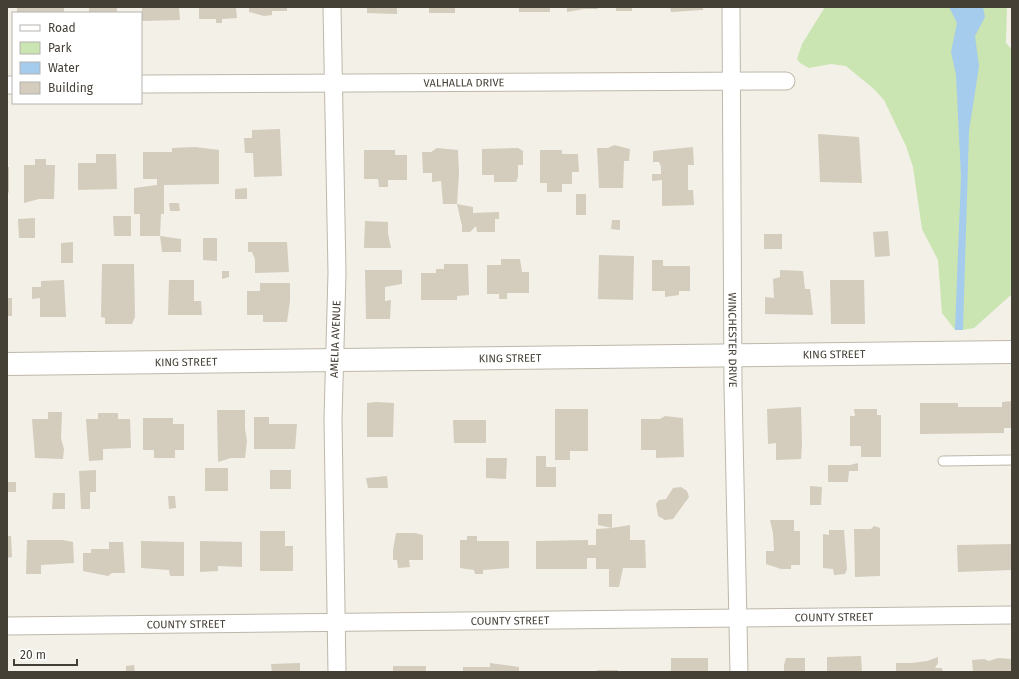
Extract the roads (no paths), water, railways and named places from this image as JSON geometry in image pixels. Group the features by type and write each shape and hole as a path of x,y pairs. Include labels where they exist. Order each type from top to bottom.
{"street":[{"name":"AMELIA AVENUE","path":"332,7 337,273 333,419 337,672"},
{"name":"WINCHESTER DRIVE","path":"731,7 733,355 739,672"},
{"name":"VALHALLA DRIVE","path":"142,84 786,81"},
{"name":"KING STREET","path":"7,364 1012,352"},
{"name":"COUNTY STREET","path":"7,626 1012,615"}],"lane":[{"path":"943,461 1012,460"}],"water":[{"path":"949,7 983,7 985,17 975,36 979,66 969,131 963,330 955,330 961,177 956,75 951,52 957,23"}]}
